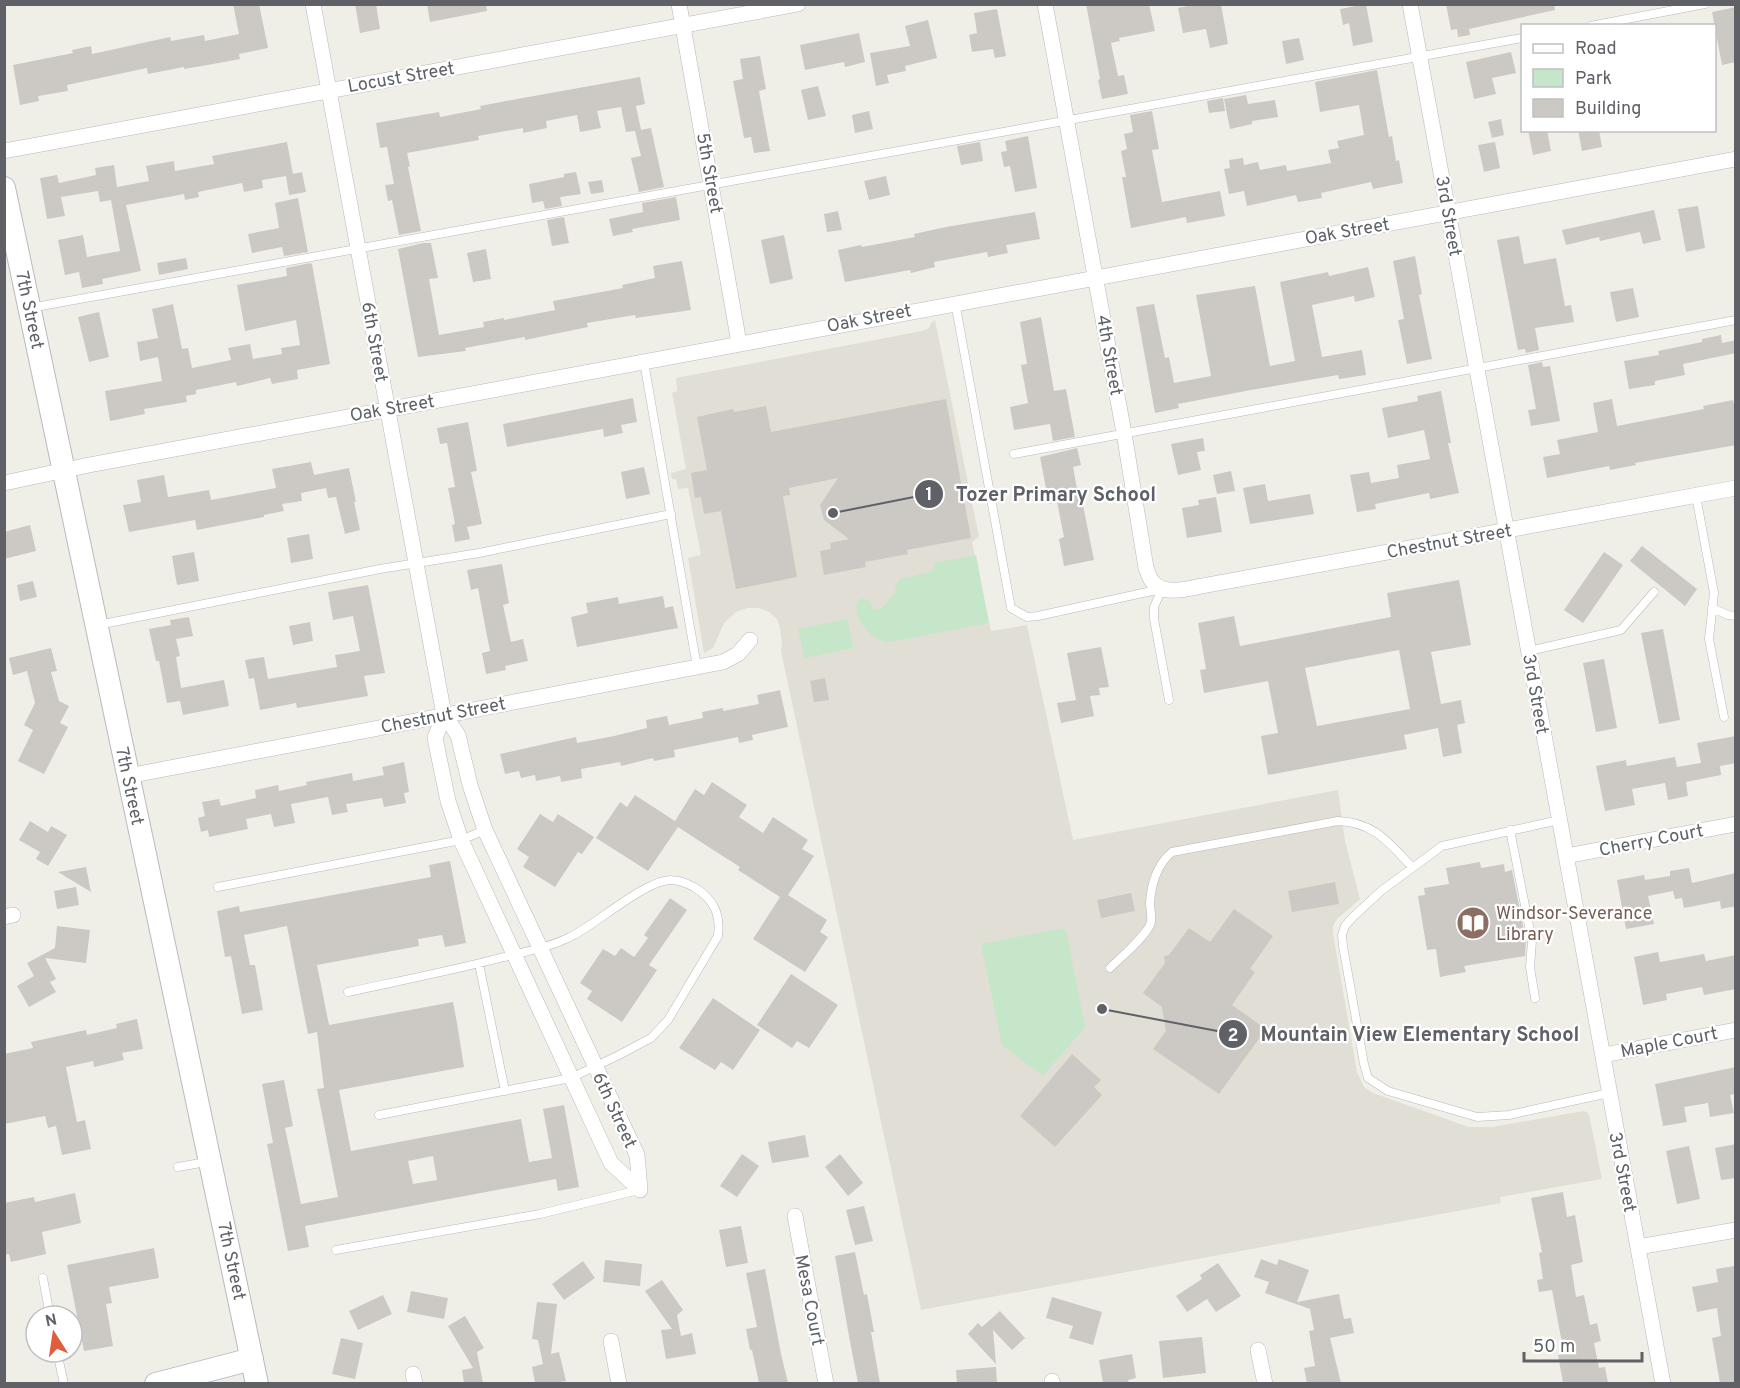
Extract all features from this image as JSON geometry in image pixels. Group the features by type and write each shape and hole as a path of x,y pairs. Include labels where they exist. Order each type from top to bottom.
{"street":[{"name":"6th Street","path":"314,4 444,715 458,735 470,786 485,830 637,1155 640,1190"},
{"name":"5th Street","path":"679,4 739,343"},
{"name":"Locust Street","path":"4,151 798,4"},
{"name":"4th Street","path":"1045,4 1124,433 1146,568 1152,582 1162,589"},
{"name":"3rd Street","path":"1410,4 1663,1383"},
{"name":"Oak Street","path":"4,483 388,408 1736,159"},
{"name":"7th Street","path":"4,188 257,1383"},
{"name":"Chestnut Street","path":"1162,589 1181,590 1736,488"},
{"name":"Chestnut Street","path":"128,776 723,662 738,654 750,640"},
{"name":"6th Street","path":"444,715 435,738 448,801 461,840 611,1163 640,1190"},
{"name":"Cherry Court","path":"1566,856 1736,824"},
{"name":"Maple Court","path":"1603,1054 1736,1030"},
{"name":"Mesa Court","path":"795,1216 826,1383"},
{"path":"1638,1247 1736,1230"},
{"path":"611,1341 619,1383"},
{"path":"1258,1350 1265,1383"},
{"path":"156,1383 252,1359"}],"lane":[{"path":"1600,24 1705,4"},
{"path":"30,308 1521,38"},
{"path":"955,302 1011,608 1027,617 1038,616 1162,589"},
{"path":"1014,454 1736,320"},
{"path":"645,362 697,667"},
{"path":"1696,496 1714,593 1709,639 1724,717"},
{"path":"96,625 670,514"},
{"path":"1162,589 1154,606 1154,619 1169,700"},
{"path":"1528,651 1621,630 1654,592"},
{"path":"1712,608 1736,616"},
{"path":"1559,820 1442,846 1381,891 1345,926 1342,935 1364,1064 1368,1078 1388,1091 1477,1117 1509,1115 1609,1094"},
{"path":"1110,968 1140,938 1151,923 1150,902 1154,878 1163,859 1172,852 1338,821 1353,822 1383,837 1412,867"},
{"path":"218,887 461,840 485,830"},
{"path":"1510,830 1532,941 1530,967 1535,998"},
{"path":"348,992 479,964 571,937 645,890 666,881 674,880 690,885 706,895 714,905 719,920 718,936 668,1020 651,1038 571,1078 379,1115"},
{"path":"479,964 505,1091"},
{"path":"178,1167 210,1161"},
{"path":"336,1250 540,1214 640,1190"},
{"path":"42,1278 47,1304"},
{"path":"60,1364 64,1383"}],"shaded area":[{"path":"935,320 979,537 972,542 991,631 1027,625 1073,840 1338,790 1345,841 1360,899 1337,919 1333,926 1333,933 1357,1072 1364,1087 1373,1093 1469,1127 1492,1127 1584,1111 1588,1113 1590,1119 1602,1179 1500,1197 1501,1203 921,1310 781,651 780,628 777,619 769,612 759,608 747,608 736,612 724,623 713,648 704,653 688,558 701,555 688,488 678,489 676,479 672,479 671,473 686,469 672,393 677,391 676,378 922,331 929,328"}],"green space":[{"path":"976,555 989,623 890,642 879,639 863,625 856,608 858,601 862,599 870,601 873,610 882,608 896,592 895,586 900,579 930,572 935,568 934,563"},
{"path":"847,619 853,648 804,658 798,629"},
{"path":"1060,929 1066,930 1085,1027 1043,1076 1002,1045 981,944"}],"building":[{"path":"233,4 259,4 268,48 239,54 240,59 219,63 148,74 147,68 67,85 68,91 38,96 39,101 20,105 13,65 73,53 72,50 91,46 92,54 170,37 171,41 204,35 205,41 239,34"},
{"path":"355,4 376,4 380,29 360,33"},
{"path":"427,4 486,4 487,11 430,22"},
{"path":"1086,4 1149,4 1155,31 1119,38 1120,41 1111,43 1118,76 1124,75 1128,94 1102,99"},
{"path":"1197,4 1221,4 1228,44 1210,48 1206,29 1183,33 1178,8"},
{"path":"1366,4 1373,42 1353,46 1349,23 1343,25 1340,9"},
{"path":"1446,4 1554,4 1555,10 1469,29 1470,35 1458,37 1457,29 1451,30"},
{"path":"1736,7 1736,62 1722,65 1712,12"},
{"path":"997,9 1006,56 995,58 993,49 972,52 969,35 977,33 974,13"},
{"path":"928,20 937,58 905,66 906,71 887,75 889,83 876,86 870,53 910,46 905,26"},
{"path":"859,33 865,62 845,67 844,62 805,70 800,45"},
{"path":"1299,38 1304,60 1286,64 1282,41"},
{"path":"1511,52 1516,73 1492,78 1496,94 1474,99 1466,62"},
{"path":"760,56 766,89 759,91 770,151 754,153 751,137 744,138 733,81 743,79 740,59"},
{"path":"1377,70 1389,137 1392,136 1396,161 1399,160 1403,183 1373,189 1371,182 1321,193 1322,198 1298,202 1296,195 1247,206 1244,191 1229,194 1224,169 1230,168 1229,160 1243,158 1244,165 1258,162 1260,170 1286,165 1287,171 1331,163 1328,150 1339,148 1337,141 1364,135 1359,105 1320,112 1315,82"},
{"path":"640,77 645,104 636,106 641,130 626,132 621,107 597,111 601,128 580,132 577,115 546,121 547,128 523,133 523,128 478,136 479,140 407,153 421,231 399,235 392,200 388,201 385,185 394,184 387,147 380,148 376,123 439,112 440,117 481,109 480,106"},
{"path":"818,86 826,116 808,120 801,90"},
{"path":"1246,95 1248,104 1275,100 1278,117 1252,121 1252,124 1230,129 1224,99"},
{"path":"1223,98 1225,111 1209,113 1207,101"},
{"path":"869,111 873,129 855,133 852,115"},
{"path":"1152,111 1159,149 1152,150 1162,202 1220,191 1225,216 1187,223 1186,217 1131,228 1122,177 1126,177 1121,151 1127,149 1124,134 1133,132 1130,115"},
{"path":"1501,119 1504,135 1492,138 1488,122"},
{"path":"651,128 664,187 639,192 631,158 641,156 635,131"},
{"path":"1528,132 1547,132 1551,151 1533,155"},
{"path":"1578,132 1599,132 1602,147 1582,151"},
{"path":"1028,136 1037,188 1015,192 1010,166 1004,167 1001,152 1007,151 1005,141"},
{"path":"287,142 293,174 302,172 306,192 289,195 286,176 262,180 263,188 244,192 242,183 198,192 199,197 185,200 184,194 126,205 141,271 102,279 103,284 82,288 79,272 65,275 58,240 83,235 87,257 120,251 111,200 100,202 98,191 61,197 65,216 47,219 40,178 57,175 59,183 96,175 95,168 114,165 117,187 149,181 146,166 174,161 175,171 214,164 212,156"},
{"path":"980,142 983,161 961,165 957,146"},
{"path":"1495,142 1500,168 1484,172 1478,145"},
{"path":"576,172 581,194 560,197 562,206 545,209 543,201 532,203 529,184 564,177 564,174"},
{"path":"886,176 890,195 869,200 864,181"},
{"path":"602,180 604,192 591,194 588,182"},
{"path":"676,197 680,220 632,229 633,232 613,236 609,219 643,212 642,203"},
{"path":"298,198 308,252 284,256 282,247 252,253 248,234 279,228 275,203"},
{"path":"1698,206 1705,248 1686,252 1678,209"},
{"path":"1654,210 1661,240 1643,244 1640,232 1600,241 1599,237 1566,245 1562,230"},
{"path":"838,211 842,230 827,232 824,214"},
{"path":"1035,212 1040,239 1006,245 1008,253 988,257 987,252 934,262 935,267 911,273 910,270 845,282 838,250 915,237 914,234 946,227"},
{"path":"564,217 569,243 552,246 547,220"},
{"path":"784,235 793,279 770,284 761,240"},
{"path":"1519,236 1524,264 1556,258 1565,306 1571,305 1574,322 1535,328 1539,350 1526,353 1525,349 1518,350 1497,240"},
{"path":"431,243 438,278 429,279 439,335 484,327 483,322 555,310 553,301 623,288 622,285 655,278 653,266 682,261 691,310 636,318 635,315 587,323 588,327 525,340 525,337 465,348 466,351 418,357 398,249"},
{"path":"486,249 491,279 473,282 467,253"},
{"path":"1415,256 1422,294 1419,295 1432,359 1407,364 1398,320 1404,319 1393,261"},
{"path":"186,258 188,269 159,275 157,263"},
{"path":"310,263 330,364 297,370 298,379 272,384 270,378 237,386 236,382 196,390 196,394 186,396 187,402 144,409 145,414 110,421 105,391 162,381 158,357 140,361 137,342 158,338 152,309 173,304 182,349 188,348 192,368 231,360 228,348 250,344 253,359 282,354 281,348 300,345 296,320 245,331 237,285 287,276 286,268"},
{"path":"1368,267 1375,297 1355,302 1354,296 1312,305 1322,357 1362,350 1366,375 1339,379 1338,375 1251,390 1178,404 1179,408 1155,413 1136,307 1154,304 1165,358 1169,357 1174,383 1211,376 1196,295 1255,286 1270,366 1295,361 1280,282 1328,272 1329,276"},
{"path":"1633,288 1639,317 1616,322 1610,292"},
{"path":"99,312 109,357 89,362 78,317"},
{"path":"1041,317 1054,391 1066,389 1075,437 1053,441 1050,424 1014,430 1010,407 1028,403 1021,365 1027,364 1020,322"},
{"path":"1721,335 1722,343 1736,340 1736,353 1683,364 1685,375 1655,381 1655,385 1629,389 1624,361 1659,355 1658,351 1702,342 1702,339"},
{"path":"1542,362 1543,367 1550,366 1560,421 1531,426 1528,410 1536,409 1528,365"},
{"path":"1441,391 1451,443 1448,443 1459,493 1430,499 1429,493 1375,504 1376,509 1357,512 1350,475 1369,472 1371,483 1399,478 1397,465 1430,459 1424,430 1388,438 1382,408 1418,401 1417,396"},
{"path":"633,398 637,422 621,425 623,433 604,437 603,429 507,447 503,424"},
{"path":"946,399 971,538 907,550 908,554 865,562 866,567 824,575 820,551 831,549 830,543 849,539 824,520 820,505 838,478 789,488 790,495 783,496 797,577 736,589 721,511 704,514 701,497 695,498 691,473 707,470 697,417 733,409 734,412 766,406 771,432"},
{"path":"1612,399 1617,426 1704,409 1703,406 1733,400 1736,413 1736,445 1635,463 1636,465 1610,470 1609,466 1547,478 1543,457 1560,454 1557,440 1598,432 1593,403"},
{"path":"468,422 477,471 471,472 482,524 467,527 470,539 455,542 452,525 455,524 448,488 455,487 447,443 440,444 437,428"},
{"path":"1203,438 1205,451 1197,452 1201,470 1178,475 1171,444"},
{"path":"1077,448 1081,465 1073,467 1094,560 1064,566 1059,539 1064,537 1057,502 1049,504 1040,457"},
{"path":"311,462 314,475 349,468 360,530 345,534 336,497 328,498 326,488 301,493 302,501 282,504 284,511 264,515 264,517 197,530 195,520 129,532 123,505 141,502 137,480 164,475 168,497 209,490 211,500 276,488 272,469"},
{"path":"644,467 650,494 626,499 621,472"},
{"path":"1231,471 1235,491 1217,494 1213,475"},
{"path":"1265,484 1268,501 1310,494 1314,514 1250,524 1243,488"},
{"path":"1216,497 1222,532 1187,538 1182,508 1199,505 1198,500"},
{"path":"30,525 36,551 4,559 4,532"},
{"path":"309,534 313,559 291,563 287,538"},
{"path":"1642,546 1697,589 1685,606 1630,561"},
{"path":"194,552 199,581 177,585 172,556"},
{"path":"1604,552 1623,565 1583,623 1564,610"},
{"path":"502,564 509,603 503,605 511,642 523,639 528,661 505,666 506,670 486,674 482,653 490,651 478,588 471,590 467,570"},
{"path":"1459,580 1471,645 1431,652 1441,704 1461,700 1465,723 1457,725 1462,753 1443,757 1438,728 1404,735 1407,749 1268,775 1261,736 1278,733 1268,681 1204,693 1200,670 1206,669 1198,623 1234,616 1240,646 1391,617 1387,593","holes":["1399,650 1410,709 1317,726 1305,668"]},
{"path":"33,581 37,597 20,601 17,585"},
{"path":"368,585 385,673 364,676 368,696 297,708 296,703 260,710 254,678 249,679 245,660 264,657 268,679 337,667 335,655 360,651 353,616 333,620 328,592"},
{"path":"663,596 665,608 673,606 678,628 577,647 571,617 588,613 586,603 618,597 619,604"},
{"path":"189,617 193,636 176,639 180,656 176,657 181,688 224,680 229,706 183,715 180,701 167,703 159,661 156,661 149,629 171,625 170,620"},
{"path":"310,622 313,641 293,645 289,626"},
{"path":"1663,629 1680,720 1659,724 1641,633"},
{"path":"1101,647 1109,687 1099,688 1100,695 1090,696 1094,716 1061,723 1057,703 1076,700 1067,653"},
{"path":"51,648 57,671 51,672 59,701 69,706 60,723 68,727 44,774 18,761 33,730 24,725 35,703 27,671 13,675 9,658"},
{"path":"1604,659 1617,728 1596,732 1583,663"},
{"path":"825,678 829,700 814,702 810,681"},
{"path":"780,690 788,727 752,735 753,740 739,743 738,737 674,750 675,757 654,761 653,758 621,766 620,762 581,769 582,778 561,782 560,776 536,781 535,775 521,778 519,771 505,774 500,754 576,737 577,743 614,736 647,728 646,720 667,716 669,725 703,718 702,712 723,708 723,711 759,704 757,695"},
{"path":"1736,736 1736,763 1720,766 1721,775 1686,782 1688,796 1668,800 1665,783 1632,789 1635,805 1605,811 1596,766 1626,760 1627,766 1675,757 1677,767 1701,763 1697,743"},
{"path":"404,762 409,792 404,793 406,803 384,807 382,798 346,804 348,812 332,815 328,797 291,804 295,823 274,827 271,814 246,819 248,829 209,837 208,830 201,832 198,818 205,816 202,802 219,799 221,806 256,798 255,790 278,785 279,791 307,785 306,782 352,773 353,781 384,775 382,767"},
{"path":"712,782 747,805 739,817 763,833 773,817 808,840 802,849 814,856 788,895 827,920 820,932 828,937 805,972 753,939 780,897 738,870 740,867 678,827 648,871 596,838 620,802 627,807 635,795 675,821 695,789 704,795"},
{"path":"540,814 553,822 558,814 594,837 582,854 578,852 555,887 523,867 529,857 517,849"},
{"path":"30,821 48,832 51,826 67,835 48,866 36,859 40,852 19,840"},
{"path":"450,861 466,943 445,947 442,935 418,939 419,946 317,965 329,1025 453,1002 464,1067 339,1090 351,1151 521,1119 529,1162 552,1158 543,1109 564,1105 579,1187 558,1191 556,1179 305,1226 309,1247 288,1251 267,1144 273,1143 262,1084 284,1080 293,1126 285,1128 301,1204 338,1197 317,1089 324,1088 317,1032 308,1034 287,926 244,935 250,965 255,965 263,1010 242,1014 231,956 225,957 217,911 239,906 240,912 431,877 429,865","holes":["433,1156 437,1180 413,1184 408,1161"]},
{"name":"Windsor-Severance Library","path":"1480,862 1481,868 1504,864 1505,872 1512,870 1526,941 1525,956 1464,966 1466,972 1440,977 1436,949 1427,950 1418,896 1425,895 1424,888 1449,884 1446,868"},
{"path":"86,867 91,892 58,872"},
{"path":"1689,868 1692,883 1736,873 1736,906 1721,909 1720,901 1684,908 1682,898 1675,899 1673,891 1648,896 1654,924 1626,929 1617,880 1644,875 1645,880 1670,876 1670,871"},
{"path":"1335,882 1339,904 1292,912 1288,891"},
{"path":"76,887 79,905 57,909 54,891"},
{"path":"1131,893 1135,911 1101,918 1097,900"},
{"path":"670,898 687,910 649,965 657,970 622,1022 587,999 592,991 580,983 603,949 615,956 621,948 634,957 648,938 644,935"},
{"path":"1234,909 1273,936 1250,969 1255,972 1232,1005 1266,1029 1219,1094 1153,1049 1166,1031 1162,1007 1143,993 1165,963 1164,956 1169,955 1189,928 1210,942"},
{"path":"57,926 90,930 86,963 45,958 56,979 50,982 56,992 29,1007 17,986 34,976 27,963 55,948"},
{"path":"1658,952 1660,962 1704,954 1706,961 1736,955 1736,989 1704,995 1702,987 1666,994 1667,1000 1643,1005 1634,957"},
{"path":"791,974 838,1005 809,1048 797,1041 792,1048 757,1025"},
{"path":"713,998 760,1030 733,1070 721,1062 715,1070 679,1048"},
{"path":"137,1019 143,1049 122,1053 124,1060 94,1067 93,1061 66,1067 77,1122 85,1120 91,1149 62,1155 56,1126 48,1128 45,1116 4,1124 4,1054 33,1048 31,1042 86,1030 87,1035 117,1028 116,1024"},
{"path":"1072,1054 1101,1080 1094,1087 1102,1095 1055,1147 1020,1116"},
{"path":"1736,1067 1736,1094 1730,1095 1734,1113 1710,1117 1708,1103 1684,1107 1687,1122 1663,1126 1655,1084"},
{"path":"805,1135 809,1157 772,1163 768,1142"},
{"path":"1736,1144 1736,1178 1721,1180 1715,1148"},
{"path":"1689,1146 1700,1199 1677,1204 1666,1151"},
{"path":"742,1154 759,1166 737,1197 720,1186"},
{"path":"840,1154 863,1183 848,1196 825,1167"},
{"path":"1563,1192 1567,1217 1575,1215 1583,1262 1571,1265 1576,1297 1584,1295 1590,1325 1597,1323 1601,1341 1594,1343 1599,1368 1605,1367 1608,1383 1563,1383 1558,1355 1564,1354 1552,1290 1539,1292 1537,1280 1543,1279 1539,1253 1542,1252 1531,1198"},
{"path":"75,1193 81,1223 42,1232 46,1254 11,1262 9,1254 4,1255 4,1203 34,1197 35,1202"},
{"path":"864,1206 873,1241 855,1245 846,1210"},
{"path":"741,1226 748,1263 726,1267 719,1230"},
{"path":"154,1248 159,1278 109,1287 112,1303 106,1304 113,1346 84,1351 84,1304 75,1304 67,1265"},
{"path":"855,1252 864,1295 867,1294 880,1383 858,1383 850,1342 835,1256"},
{"path":"1261,1259 1277,1265 1279,1259 1309,1270 1297,1302 1339,1294 1344,1319 1351,1318 1354,1333 1330,1338 1341,1383 1307,1383 1304,1368 1315,1366 1309,1331 1314,1330 1310,1309 1265,1293 1269,1282 1254,1277"},
{"path":"605,1260 642,1264 640,1286 603,1282"},
{"path":"583,1261 595,1278 564,1300 552,1284"},
{"path":"1218,1263 1241,1296 1216,1312 1207,1299 1187,1312 1176,1296 1202,1279 1200,1275"},
{"path":"1734,1266 1736,1383 1720,1383 1712,1338 1721,1336 1717,1308 1697,1312 1692,1287 1718,1282 1716,1269"},
{"path":"765,1269 788,1383 759,1383 752,1350 750,1350 746,1329 757,1327 746,1273"},
{"path":"662,1280 683,1310 677,1315 681,1336 692,1333 696,1354 666,1359 661,1330 672,1329 645,1291"},
{"path":"411,1291 448,1298 444,1319 407,1312"},
{"path":"383,1295 392,1314 358,1330 349,1311"},
{"path":"1052,1297 1102,1312 1093,1345 1069,1338 1073,1326 1046,1318"},
{"path":"537,1302 557,1304 551,1354 559,1352 566,1381 535,1383 532,1367 543,1364 538,1340 532,1339"},
{"path":"1000,1311 1025,1338 1012,1350 993,1330 996,1364 968,1334 978,1323 982,1327"},
{"path":"465,1316 484,1348 477,1352 483,1383 464,1383 462,1370 473,1368 448,1326"},
{"path":"1202,1337 1206,1373 1163,1378 1159,1341"},
{"path":"341,1338 363,1343 355,1379 332,1374"},
{"path":"1132,1354 1136,1378 1128,1380 1129,1383 1103,1383 1099,1360"},
{"path":"996,1367 997,1383 957,1383 956,1370"}],"place":[{"name":"Tozer Primary School","path":"833,513"},
{"name":"Windsor-Severance Library","path":"1473,923"},
{"name":"Mountain View Elementary School","path":"1102,1009"}]}
